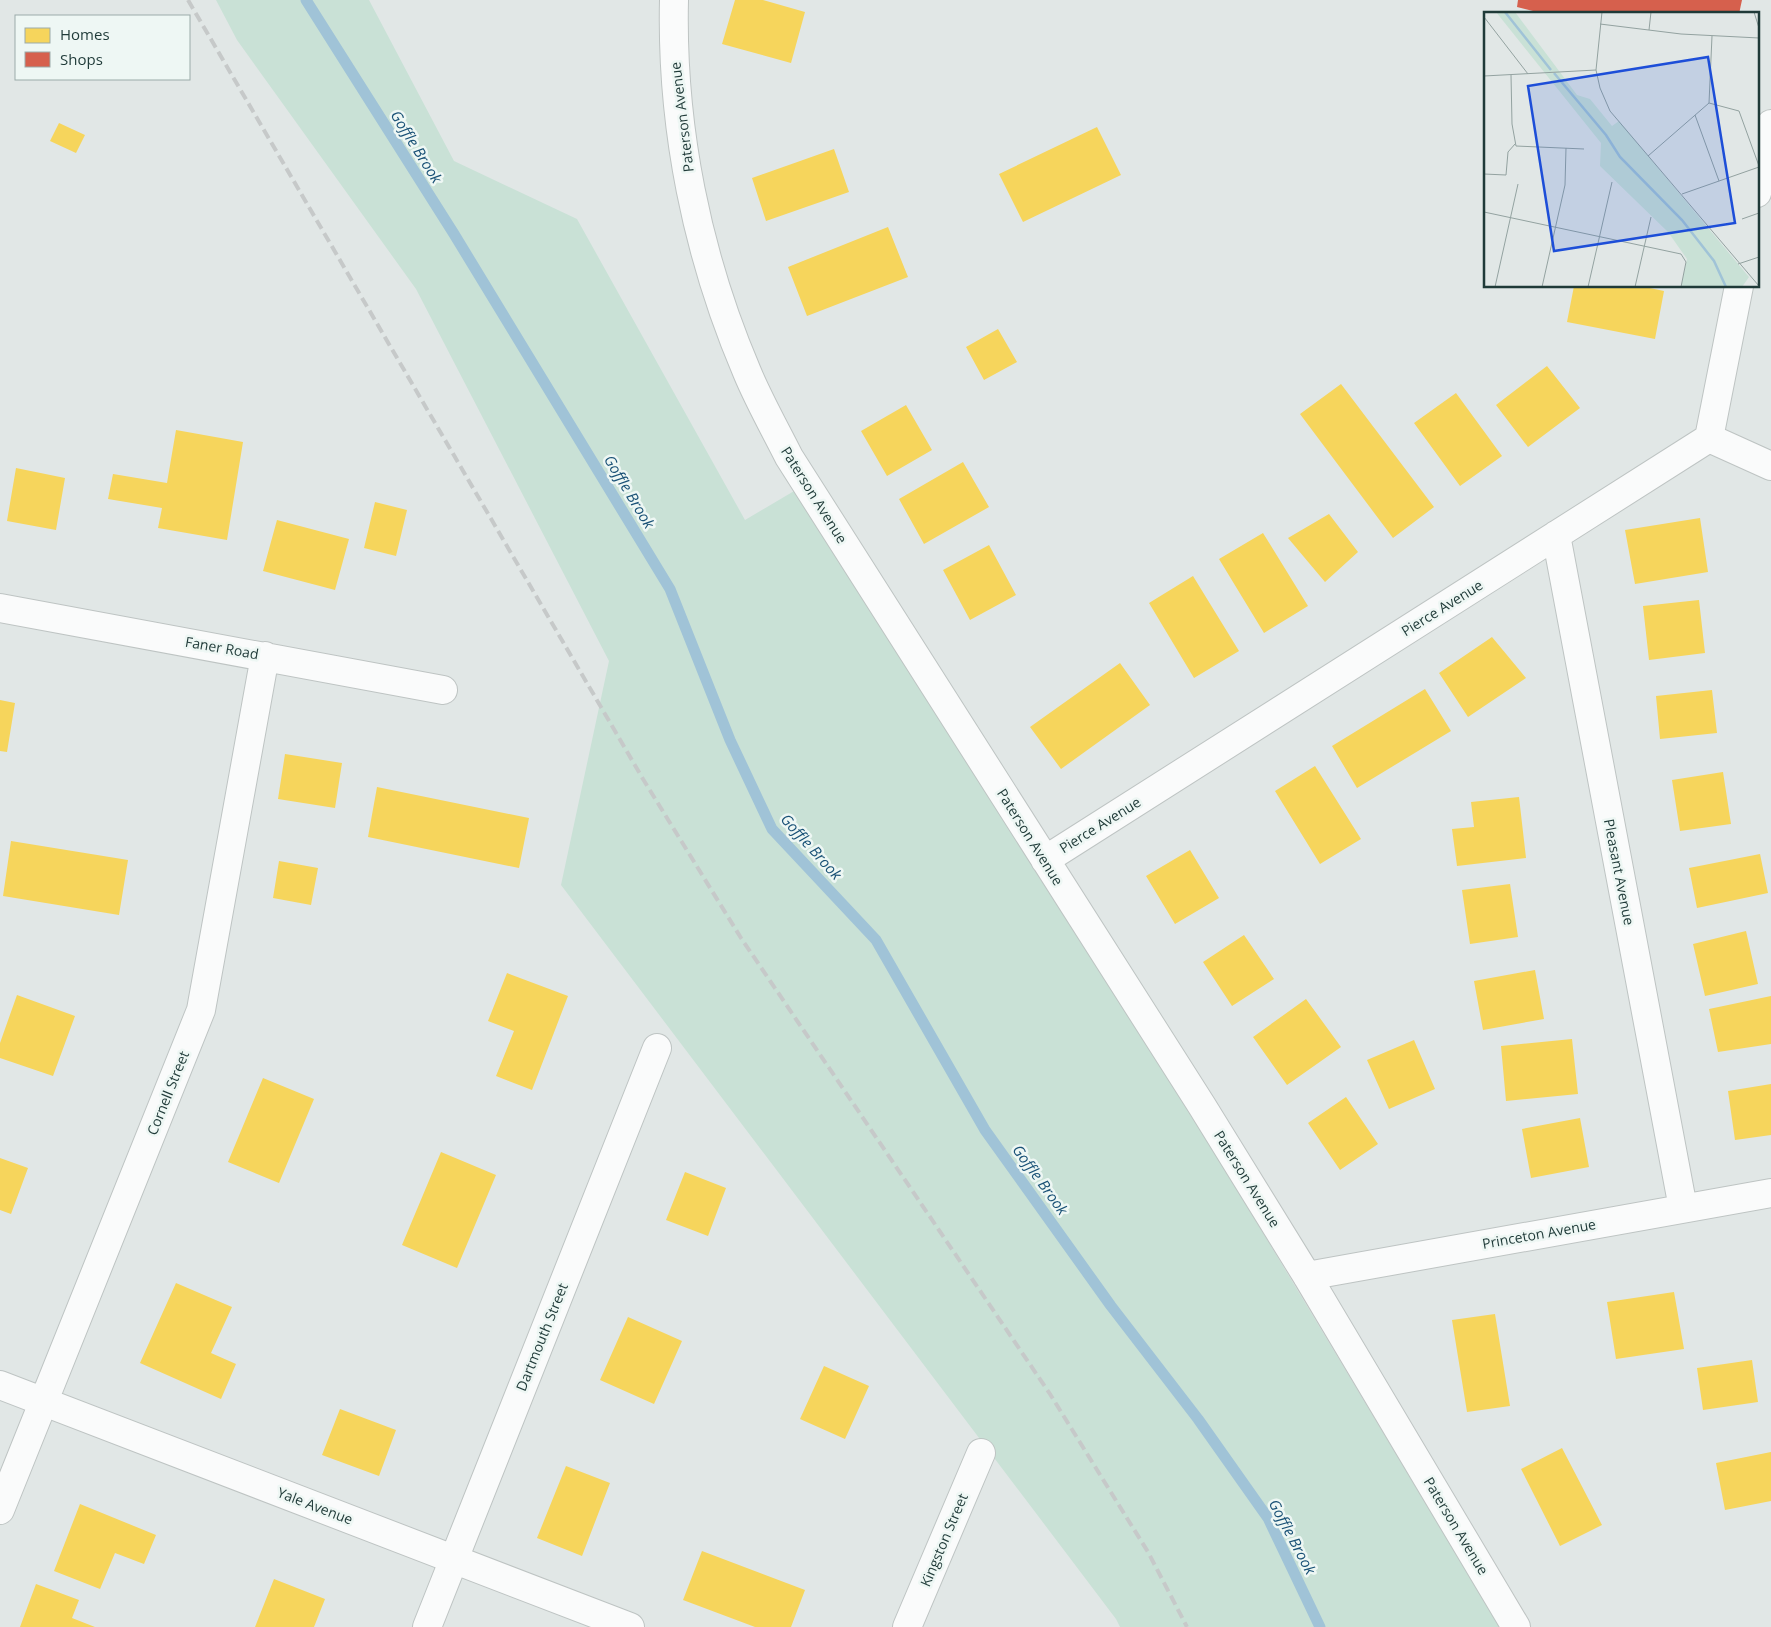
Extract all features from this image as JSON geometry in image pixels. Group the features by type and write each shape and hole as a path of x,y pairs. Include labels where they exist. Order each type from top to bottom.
{"street":[{"name":"Paterson Avenue","path":"674,0 673,39 681,133 694,209 715,284 747,372 789,457 1202,1106 1307,1276 1516,1627"},
{"path":"1758,188 1771,124"},
{"path":"1739,288 1709,438 1771,466"},
{"name":"Pierce Avenue","path":"1045,860 1709,438"},
{"name":"Pleasant Avenue","path":"1556,535 1683,1208"},
{"name":"Faner Road","path":"0,608 443,690"},
{"name":"Cornell Street","path":"0,1510 201,1010 265,656"},
{"name":"Dartmouth Street","path":"427,1627 658,1048"},
{"name":"Princeton Avenue","path":"1307,1276 1771,1192"},
{"name":"Yale Avenue","path":"0,1385 630,1627"},
{"name":"Kingston Street","path":"907,1627 981,1453"}],"green space":[{"path":"216,0 369,0 454,161 577,219 745,520 811,481 1500,1627 1120,1627 1116,1619 561,885 609,661 416,289 237,40"}],"building: Homes":[{"path":"735,0 763,0 805,12 791,63 722,44"},
{"path":"59,123 85,135 76,153 50,141"},
{"path":"1097,127 1121,175 1023,222 999,174"},
{"path":"834,149 849,192 766,221 752,178"},
{"path":"888,227 908,277 807,316 788,267"},
{"path":"1574,288 1650,288 1664,291 1655,339 1567,322"},
{"path":"998,329 1017,362 984,380 966,347"},
{"path":"1547,366 1580,408 1528,447 1496,405"},
{"path":"1341,384 1434,507 1393,538 1300,414"},
{"path":"1456,393 1502,456 1460,486 1414,423"},
{"path":"906,405 932,450 887,476 861,431"},
{"path":"176,430 243,442 227,540 158,528 162,508 108,499 113,474 167,483"},
{"path":"963,462 989,507 924,544 899,499"},
{"path":"16,468 65,478 56,530 7,521"},
{"path":"375,502 407,510 396,556 364,548"},
{"path":"1329,514 1358,552 1325,582 1288,538"},
{"path":"1700,518 1708,572 1635,584 1625,530"},
{"path":"277,520 349,539 335,590 263,571"},
{"path":"1263,533 1308,606 1264,633 1219,559"},
{"path":"989,545 1016,595 970,620 943,570"},
{"path":"1193,576 1239,651 1194,678 1149,603"},
{"path":"1699,600 1705,653 1649,660 1643,606"},
{"path":"1492,637 1526,678 1468,717 1439,673"},
{"path":"1120,663 1150,705 1061,769 1030,727"},
{"path":"1425,689 1451,731 1357,788 1332,746"},
{"path":"1712,690 1717,733 1660,739 1656,696"},
{"path":"0,700 15,703 7,752 0,751"},
{"path":"285,754 342,763 335,808 278,799"},
{"path":"1315,766 1361,839 1320,864 1275,791"},
{"path":"1723,772 1731,824 1680,831 1672,780"},
{"path":"377,787 529,818 519,868 368,837"},
{"path":"1519,797 1526,858 1457,866 1452,829 1474,827 1471,802"},
{"path":"11,841 128,860 119,915 3,896"},
{"path":"1190,850 1219,898 1175,924 1146,876"},
{"path":"1760,854 1768,893 1697,908 1689,868"},
{"path":"279,861 318,868 311,905 273,898"},
{"path":"1510,884 1518,937 1470,944 1462,890"},
{"path":"1746,931 1758,984 1705,996 1693,944"},
{"path":"1244,935 1274,979 1232,1006 1203,962"},
{"path":"1535,970 1544,1019 1483,1030 1474,981"},
{"path":"507,973 568,996 532,1090 496,1076 514,1031 488,1021"},
{"path":"17,995 75,1016 53,1076 0,1058 0,1043"},
{"path":"1771,996 1771,1044 1718,1052 1709,1009"},
{"path":"1306,999 1341,1047 1287,1085 1253,1037"},
{"path":"1572,1039 1578,1094 1506,1101 1501,1046"},
{"path":"1414,1040 1435,1089 1389,1109 1367,1060"},
{"path":"263,1078 314,1099 279,1183 228,1162"},
{"path":"1771,1084 1771,1135 1735,1140 1728,1091"},
{"path":"1346,1097 1378,1144 1340,1170 1308,1123"},
{"path":"1580,1118 1589,1167 1531,1178 1522,1129"},
{"path":"441,1152 496,1175 457,1268 402,1245"},
{"path":"0,1158 28,1168 11,1214 0,1210"},
{"path":"685,1172 726,1188 708,1236 666,1220"},
{"path":"176,1283 232,1307 211,1353 236,1364 221,1399 140,1363"},
{"path":"1674,1292 1684,1349 1616,1359 1607,1302"},
{"path":"1495,1314 1510,1406 1467,1412 1452,1320"},
{"path":"628,1317 682,1341 654,1404 600,1380"},
{"path":"1752,1360 1758,1402 1703,1410 1697,1368"},
{"path":"824,1366 869,1386 845,1439 800,1419"},
{"path":"340,1409 396,1430 379,1476 322,1455"},
{"path":"1562,1448 1602,1525 1560,1546 1521,1469"},
{"path":"1771,1452 1771,1501 1725,1510 1716,1463"},
{"path":"566,1466 610,1483 582,1556 537,1538"},
{"path":"80,1504 156,1535 144,1564 115,1553 100,1589 54,1571"},
{"path":"702,1551 805,1590 791,1627 755,1627 683,1600"},
{"path":"274,1579 325,1599 314,1627 255,1627"},
{"path":"36,1584 79,1600 72,1618 95,1627 20,1627"}],"building: Shops":[{"path":"1518,0 1742,0 1739,12 1537,12 1517,7"}],"waterway":[{"name":"Goffle Brook","path":"306,0 454,234 670,589 730,740 772,829 876,940 985,1130 1111,1306 1198,1419 1268,1518 1320,1627"}],"railway":[{"path":"188,0 643,779 741,938 1050,1394 1148,1552 1187,1627"}]}
